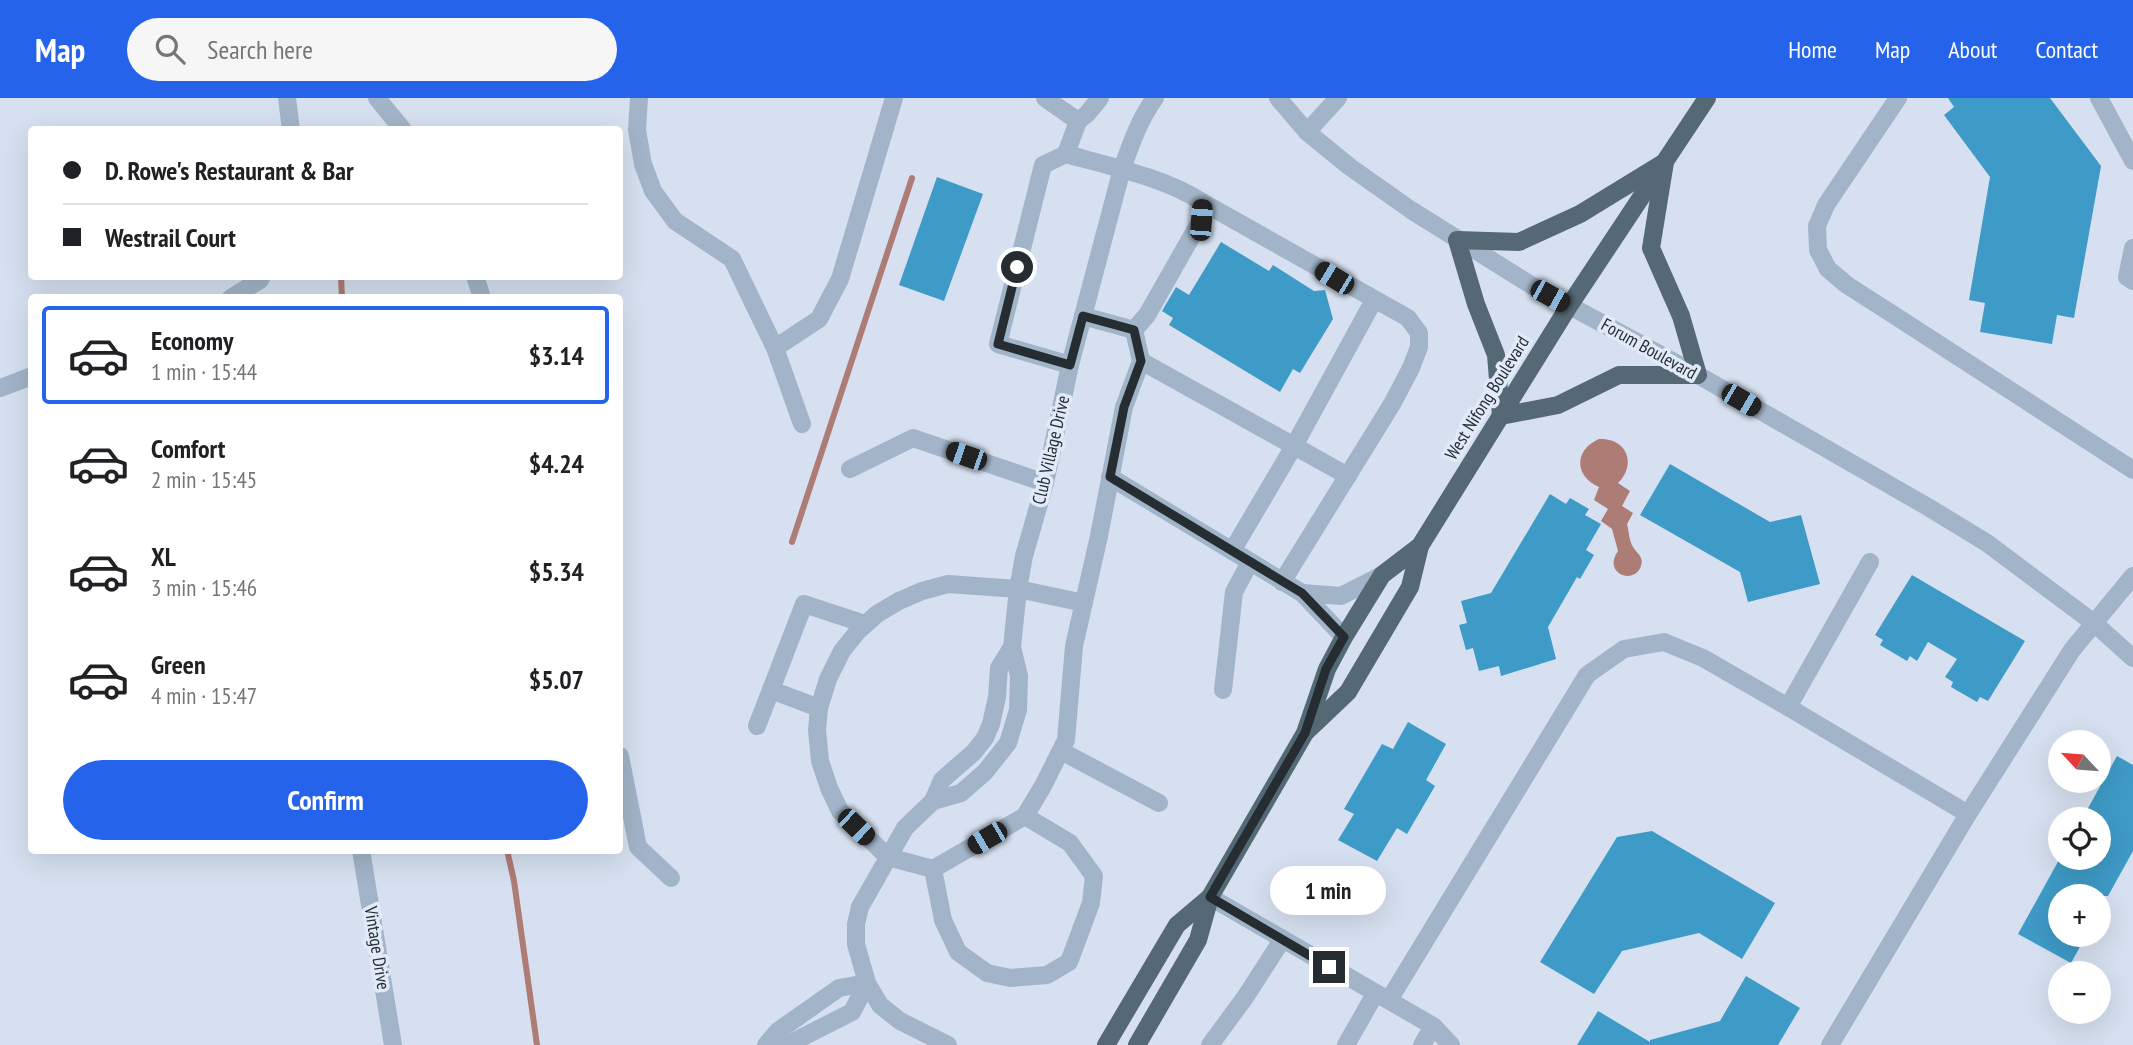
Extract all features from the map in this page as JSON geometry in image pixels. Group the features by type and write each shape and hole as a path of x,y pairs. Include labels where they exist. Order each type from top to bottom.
{"main road":[{"name":"West Nifong Boulevard","path":"1305,733 1348,692 1410,587 1420,546 1569,306 1707,98"},
{"path":"1665,162 1651,248 1681,316 1698,375 1619,375 1558,405 1501,416 1496,355 1476,304 1457,240 1519,242 1580,214 1665,162"},
{"name":"West Nifong Boulevard","path":"1137,1045 1198,940 1210,897 1305,733 1326,669 1344,637 1382,575 1420,546"},
{"name":"West Nifong Boulevard","path":"1106,1045 1177,925 1210,897"}],"street":[{"path":"287,98 290,126"},
{"path":"377,98 400,126"},
{"path":"639,98 637,130 643,164 653,191 675,221 732,259 775,348 802,424"},
{"path":"775,348 819,319 840,279 894,98"},
{"path":"1045,98 1079,121"},
{"path":"1066,154 1079,121 1100,98"},
{"name":"Forum Boulevard","path":"1278,98 1307,132 1360,174 1457,240 1569,306 1698,375 1987,543 2094,623 2133,657"},
{"path":"1307,132 1338,98"},
{"path":"1898,98 1826,205 1816,226 1818,250 1828,269 1900,320 2133,470"},
{"path":"2099,98 2133,161"},
{"name":"Club Village Drive","path":"948,1045 900,1021 880,1005 867,983 856,944 856,924 860,907 905,828 933,801 961,793 985,772 1007,743 1018,710 1018,676 1012,646 1024,556 1045,482 1070,365 1122,169 1133,138 1152,99"},
{"path":"1070,365 998,344 1043,165 1066,154 1122,169 1169,186 1408,318 1419,333 1419,347 1411,368 1392,404 1282,582"},
{"path":"1134,330 1147,315 1201,220 1202,202"},
{"path":"2133,248 2127,277 2133,281"},
{"path":"237,294 260,280"},
{"path":"1233,551 1374,300"},
{"path":"1083,316 1134,330"},
{"path":"1084,603 1018,589 948,584 922,591 877,614 842,651 818,708 820,761 840,811 888,857 933,869 1025,816 1061,751 1066,740 1074,646 1084,603 1124,407 1141,361 1134,330"},
{"path":"1141,361 1348,476"},
{"path":"0,388 28,378"},
{"path":"850,469 913,438 1045,482"},
{"path":"1110,477 1302,593 1344,637"},
{"path":"1223,690 1234,592 1250,562"},
{"path":"1788,707 1870,562"},
{"path":"1302,593 1341,596 1382,575"},
{"path":"1830,1045 1968,814 2071,650 2133,576"},
{"path":"757,726 804,604 865,624"},
{"path":"1346,1045 1382,997 1587,675 1624,649 1664,642 1703,659 1968,814"},
{"path":"771,690 818,708"},
{"path":"1061,751 1160,803"},
{"path":"623,771 638,847 671,878"},
{"path":"933,869 943,920 958,952 988,973 1010,978 1047,975 1069,962 1091,903 1094,876 1070,843 1025,816"},
{"name":"Vintage Drive","path":"363,854 393,1045"},
{"path":"1210,897 1433,1026 1451,1045"},
{"path":"1210,1045 1282,940"},
{"path":"766,1045 778,1031 839,988 867,983"},
{"path":"787,1045 852,1012 867,983"},
{"path":"1422,1045 1433,1026"}],"shaded area":[{"path":"1599,439 1609,440 1622,447 1628,460 1624,476 1618,483 1630,491 1622,506 1633,513 1627,524 1632,545 1642,560 1637,572 1632,575 1626,576 1616,571 1614,559 1618,551 1612,529 1601,521 1608,509 1594,500 1599,487 1581,470 1581,456"}],"building":[{"path":"1948,98 2050,98 2101,166 2074,318 2057,315 2052,344 1980,332 1985,303 1969,300 1990,177 1944,115 1954,107"},
{"path":"937,177 983,194 944,301 899,285"},
{"path":"1221,242 1269,271 1273,265 1314,291 1325,290 1333,319 1300,373 1293,369 1280,392 1169,325 1173,318 1162,311 1176,287 1189,295"},
{"path":"1670,464 1770,522 1801,515 1820,584 1748,602 1740,572 1640,515"},
{"path":"1550,494 1566,504 1570,498 1589,509 1585,515 1601,524 1586,550 1594,555 1580,579 1577,577 1548,627 1556,659 1501,676 1499,666 1479,671 1473,648 1466,650 1459,625 1467,623 1461,601 1491,593"},
{"path":"1912,575 2025,641 1988,701 1980,697 1977,702 1951,687 1953,682 1945,677 1957,659 1928,642 1917,661 1910,656 1907,661 1880,645 1883,640 1875,635"},
{"path":"1408,722 1446,744 1426,780 1435,786 1407,834 1397,828 1377,861 1338,840 1354,814 1344,809 1382,744 1393,749"},
{"path":"2117,756 2133,765 2133,851 2111,891 2111,884 2048,884 2048,947 2080,947 2072,961 2067,961 2018,934 2053,870 2111,870 2111,807 2089,807 2096,793 2111,793 2111,767"},
{"path":"1652,831 1775,903 1742,959 1699,933 1622,951 1594,994 1540,962 1617,837"},
{"path":"1746,976 1800,1008 1778,1045 1577,1045 1598,1011 1650,1042 1720,1021"}],"waterway":[{"path":"792,542 912,178"},
{"path":"341,280 342,294"},
{"path":"508,854 537,1045"}],"route":[{"path":"1017,267 998,344 1070,365 1083,316 1134,330 1141,361 1124,407 1110,477 1302,593 1344,637 1326,669 1305,733 1210,897 1329,967"}]}
